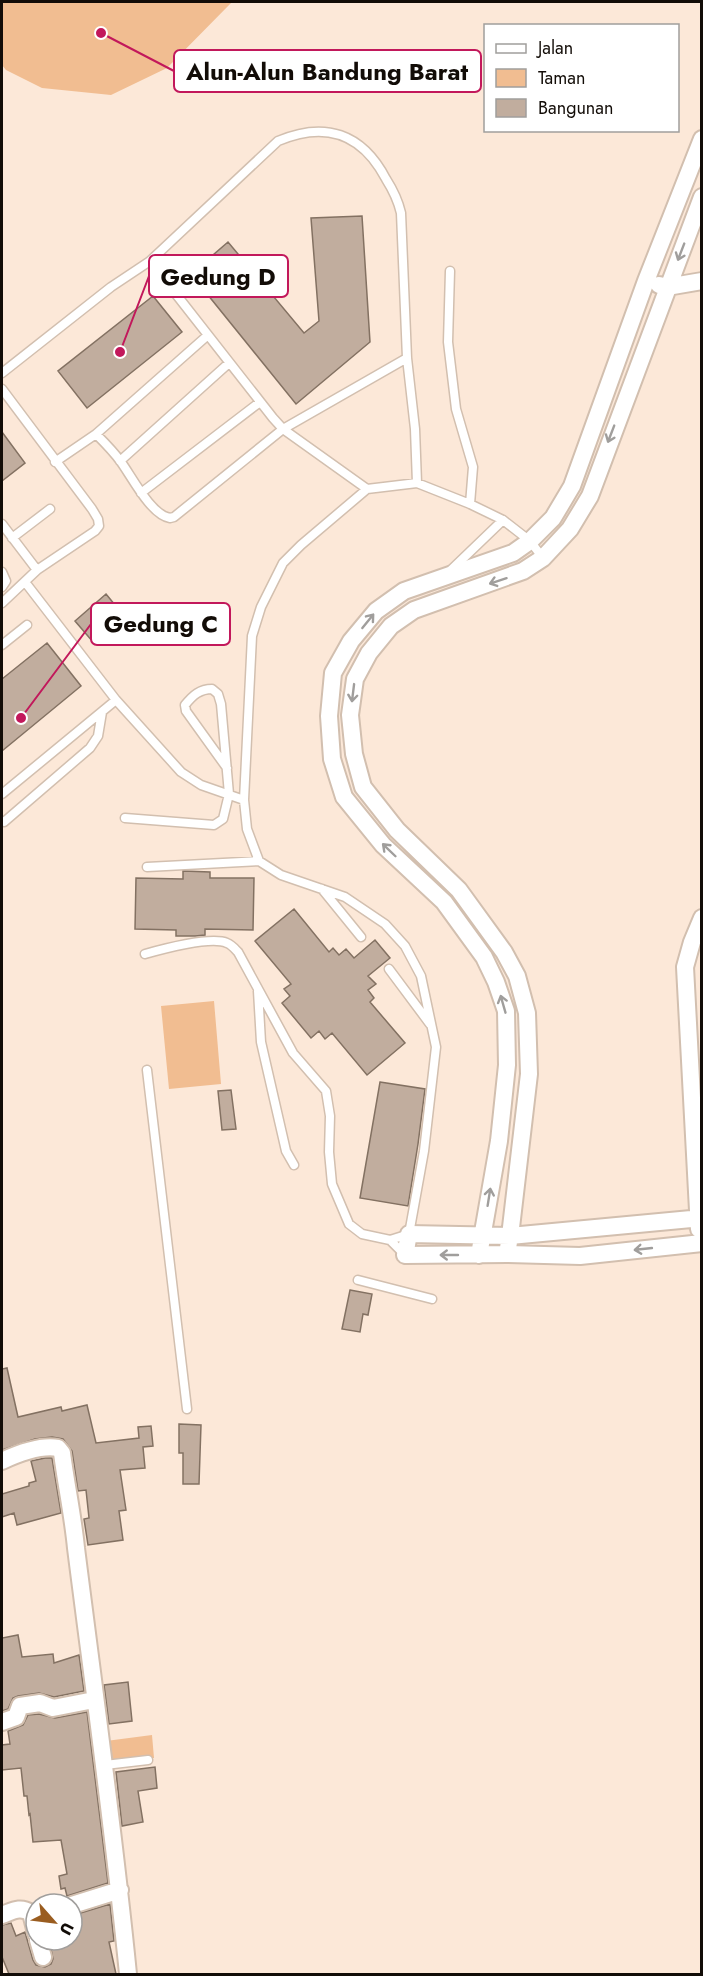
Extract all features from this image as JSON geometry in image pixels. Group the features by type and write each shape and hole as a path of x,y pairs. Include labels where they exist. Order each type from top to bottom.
{"street":[{"path":"479,1255 499,1141 506,1076 506,1011 484,957 444,902 383,845 344,797 332,759 329,716 333,673 351,641 376,611 404,591 513,553 530,541 553,518 572,486 646,281 702,139"},
{"path":"507,1254 529,1074 527,1013 517,976 504,952 459,890 397,830 363,787 354,754 350,715 355,679 369,653 391,626 414,610 523,572 543,558 570,529 590,496 702,197"},
{"path":"646,281 667,287 702,281"},
{"path":"700,1218 510,1236 408,1234 405,1255 580,1256 701,1243 700,1218 685,967 702,918"},
{"path":"2,1461 14,1455 52,1447 58,1448 62,1453 76,1546 94,1700 105,1765 128,1974"},
{"path":"2,1722 16,1717 20,1706 40,1703 53,1708 94,1700"},
{"path":"84,1901 120,1890"},
{"path":"2,1915 20,1908 24,1909"},
{"path":"42,1952 43,1957"}],"lane":[{"path":"2,373 103,293 150,261 278,141 299,133 336,133 353,139 368,152 380,166 398,200 401,213 407,358 415,429 417,483"},
{"path":"150,261 283,429 367,489"},
{"path":"450,271 448,342 456,409 473,467 470,504"},
{"path":"55,462 96,434 208,335"},
{"path":"96,434 120,461 141,493 165,517 174,517 283,429 407,358"},
{"path":"120,461 230,363"},
{"path":"2,389 98,519 99,526 37,570 2,603"},
{"path":"141,493 260,402"},
{"path":"145,954 187,944 216,941 228,943 238,952 293,1053 326,1091 330,1116 329,1152 332,1184 349,1224 362,1234 390,1240 408,1234 424,1151 436,1047 421,976 405,946 385,924 345,897 280,875 259,861 247,830 244,800 252,636 261,607 284,562 300,545 367,489 417,483 503,520 530,541 543,558"},
{"path":"12,538 50,509"},
{"path":"448,576 449,572 503,520"},
{"path":"2,524 37,570"},
{"path":"2,572 6,581 2,587"},
{"path":"25,582 116,700 181,772 201,785 244,800"},
{"path":"2,645 27,625"},
{"path":"125,818 214,825 223,819 229,794 227,768 221,704 218,694 213,689 204,689 192,695 185,705 186,711 227,768"},
{"path":"2,794 116,700"},
{"path":"2,821 4,822 90,748 98,736 102,712"},
{"path":"147,867 259,861"},
{"path":"322,889 361,937"},
{"path":"389,969 431,1026"},
{"path":"258,987 261,1042 286,1151 294,1165"},
{"path":"147,1070 187,1409"},
{"path":"390,1240 405,1255"},
{"path":"358,1280 432,1299"},
{"path":"105,1765 148,1761"}],"green space":[{"path":"2,2 232,2 167,68 111,95 42,88 6,70 2,65"},
{"path":"214,1001 221,1084 169,1089 161,1006"},
{"path":"152,1735 154,1758 109,1763 106,1741"}],"building":[{"path":"362,216 370,342 296,404 191,274 228,242 304,333 319,321 311,218"},
{"path":"153,296 182,332 87,408 58,371"},
{"path":"2,432 25,463 2,481"},
{"path":"106,594 124,616 93,642 75,621"},
{"path":"47,643 81,686 2,751 2,679"},
{"path":"183,871 210,872 210,878 254,878 253,930 205,929 205,935 176,936 176,930 135,929 136,878 183,879"},
{"path":"294,909 329,952 333,948 339,955 346,949 354,958 375,940 390,958 368,976 376,984 368,990 374,998 370,1002 405,1043 367,1075 332,1033 325,1039 319,1031 311,1038 282,1003 290,996 284,989 291,984 255,941"},
{"path":"380,1082 425,1089 408,1206 360,1198"},
{"path":"231,1090 236,1129 222,1130 218,1091"},
{"path":"350,1290 372,1294 368,1315 363,1314 360,1332 342,1329"},
{"path":"7,1368 18,1417 61,1407 62,1411 87,1405 96,1443 139,1438 138,1427 151,1426 153,1446 143,1447 145,1468 120,1470 126,1510 119,1511 123,1540 88,1545 84,1519 89,1518 86,1490 78,1491 72,1451 63,1439 52,1437 35,1439 2,1450 2,1369"},
{"path":"179,1424 201,1425 199,1484 183,1484 183,1453 179,1453"},
{"path":"52,1458 61,1513 17,1525 14,1513 2,1517 2,1494 29,1486 29,1483 36,1481 31,1461"},
{"path":"18,1635 22,1657 53,1654 54,1663 79,1655 84,1691 54,1697 39,1693 18,1696 13,1698 8,1709 2,1711 2,1638"},
{"path":"128,1682 132,1721 109,1724 104,1685"},
{"path":"87,1712 108,1883 80,1892 66,1892 65,1888 61,1889 59,1876 67,1874 61,1840 33,1842 21,1768 2,1770 2,1745 10,1744 8,1731 23,1725 28,1715 39,1714 55,1718"},
{"path":"155,1767 157,1788 138,1791 143,1822 122,1826 116,1772"},
{"path":"110,1904 114,1941 109,1942 116,1974 9,1974 2,1957 2,1925 11,1923 16,1936 24,1932 24,1952 31,1952 36,1965 45,1967 51,1964 52,1952 84,1952 84,1912"}],"place":[{"name":"Alun-Alun Bandung Barat","path":"101,33"},
{"name":"Gedung D","path":"120,352"},
{"name":"Gedung C","path":"21,718"}]}
